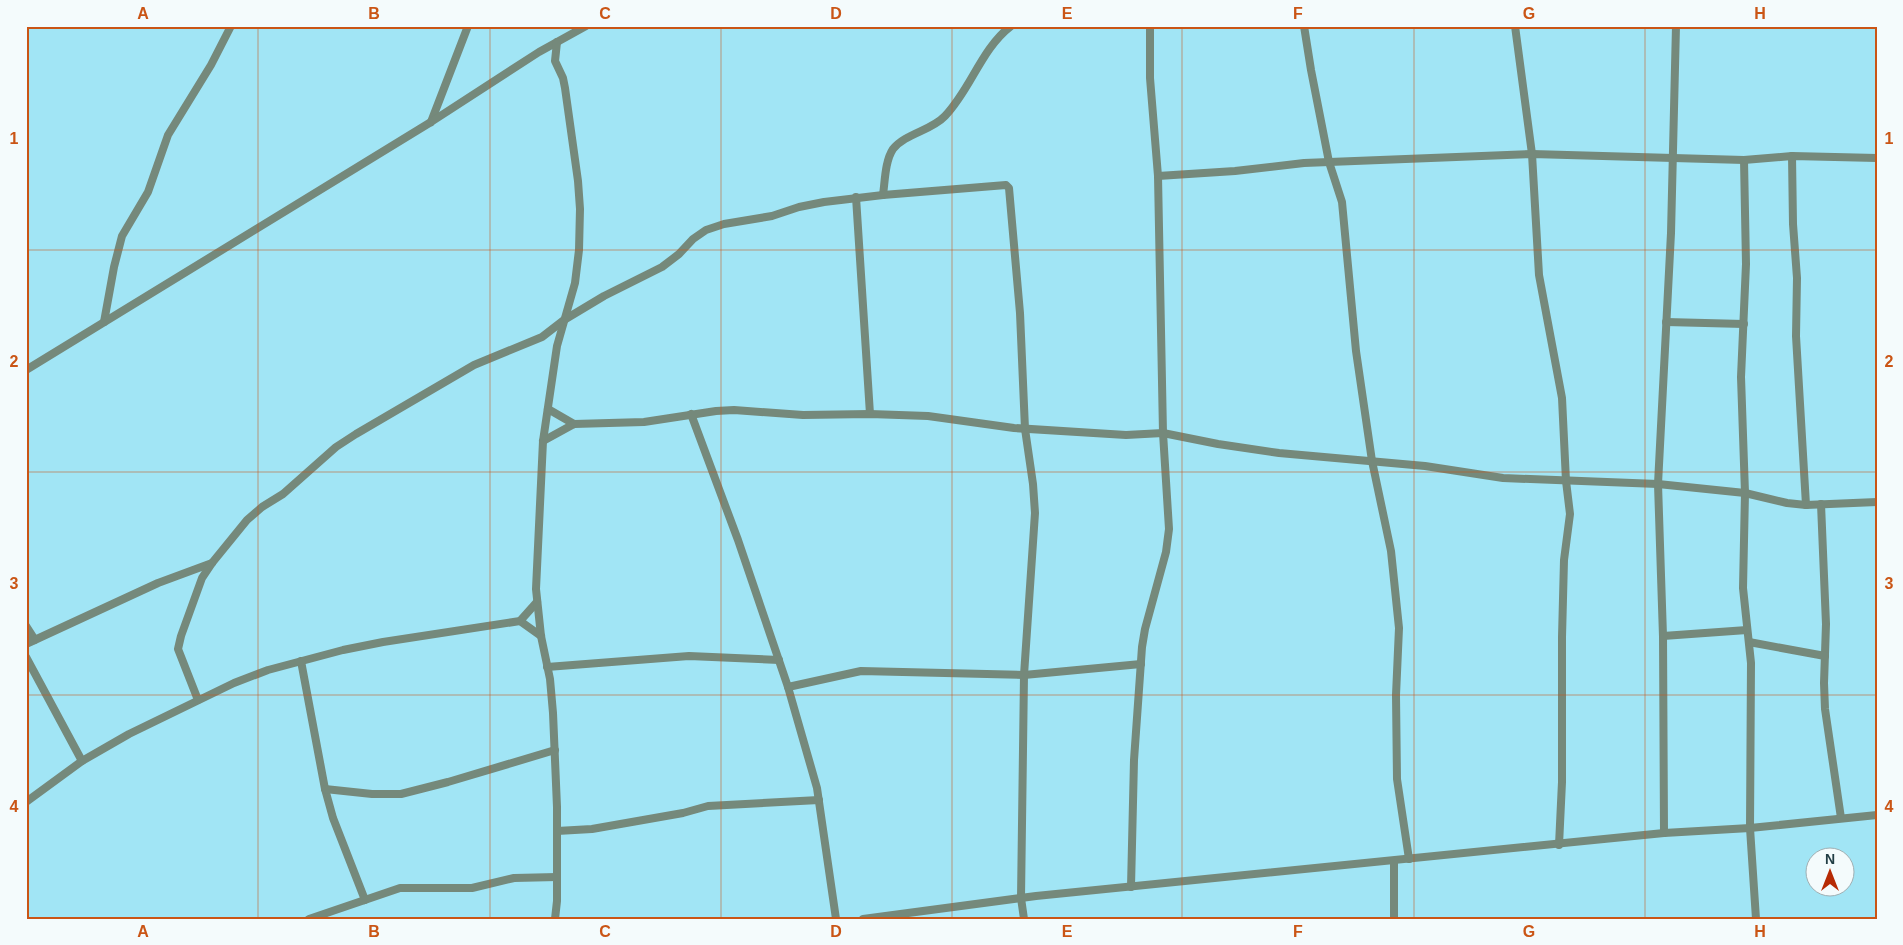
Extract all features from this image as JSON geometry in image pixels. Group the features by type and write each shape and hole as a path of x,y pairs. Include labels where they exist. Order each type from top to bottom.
{"street":[{"path":"104,322 122,236 148,192 168,135 201,81 231,26"},
{"path":"431,122 468,26"},
{"path":"26,370 431,122 539,52 586,26"},
{"path":"883,194 888,161 893,150 903,141 944,118 991,46 1011,26"},
{"path":"1130,887 1134,760 1140,664 1145,629 1166,552 1168,529 1163,433 1158,176 1150,78 1150,26"},
{"path":"1304,26 1310,70 1329,162 1342,202 1346,225 1356,351 1372,461 1391,552 1399,628 1396,695 1398,779 1409,859"},
{"path":"1515,26 1532,154 1539,275 1562,398 1566,481 1570,514 1564,560 1562,782 1559,845"},
{"path":"1664,833 1658,484 1671,232 1671,157 1676,26"},
{"path":"555,919 557,901 557,832 554,713 541,636 536,580 543,441 557,346 575,283 579,250 580,209 565,88 563,78 555,61 557,42"},
{"path":"539,52 555,61"},
{"path":"1158,176 1329,162 1532,154 1744,160 1792,156 1877,158"},
{"path":"1792,156 1793,224 1797,278 1796,336 1806,505"},
{"path":"1744,160 1746,264 1740,377 1745,494 1743,588 1751,663 1750,828 1756,919"},
{"path":"198,700 178,649 202,578 247,520 283,494 336,447 474,365 542,337 564,320 604,296 662,267 706,230 724,224 772,216 799,207 856,197 1008,186 1020,313 1025,428 1035,513 1024,675 1021,898 1024,919"},
{"path":"856,197 870,414"},
{"path":"1666,322 1744,324"},
{"path":"548,409 574,424"},
{"path":"543,441 574,424 644,422 691,414 734,410 803,415 870,414 928,416 973,424 1025,428 1126,435 1163,433 1279,453 1426,466 1503,478 1658,484 1745,494 1806,505 1877,502"},
{"path":"691,414 738,540 788,687 819,800 836,919"},
{"path":"1821,504 1826,624 1825,709 1841,818"},
{"path":"26,644 158,583 212,563"},
{"path":"26,801 82,761 129,734 234,683 268,670 343,650 520,621 537,602"},
{"path":"520,621 541,636"},
{"path":"26,626 35,640"},
{"path":"1662,636 1747,630"},
{"path":"1748,642 1825,656"},
{"path":"547,667 689,656 779,660"},
{"path":"26,657 82,761"},
{"path":"301,661 325,788 333,818 365,900"},
{"path":"788,687 861,671 1024,675 1140,664"},
{"path":"325,788 372,794 401,794 555,750"},
{"path":"557,832 592,829 676,814 708,806 819,800"},
{"path":"863,919 900,916 1021,898 1664,833 1750,828 1877,814"},
{"path":"1394,861 1394,919"},
{"path":"309,919 400,888 472,888 514,878 557,877"}]}
